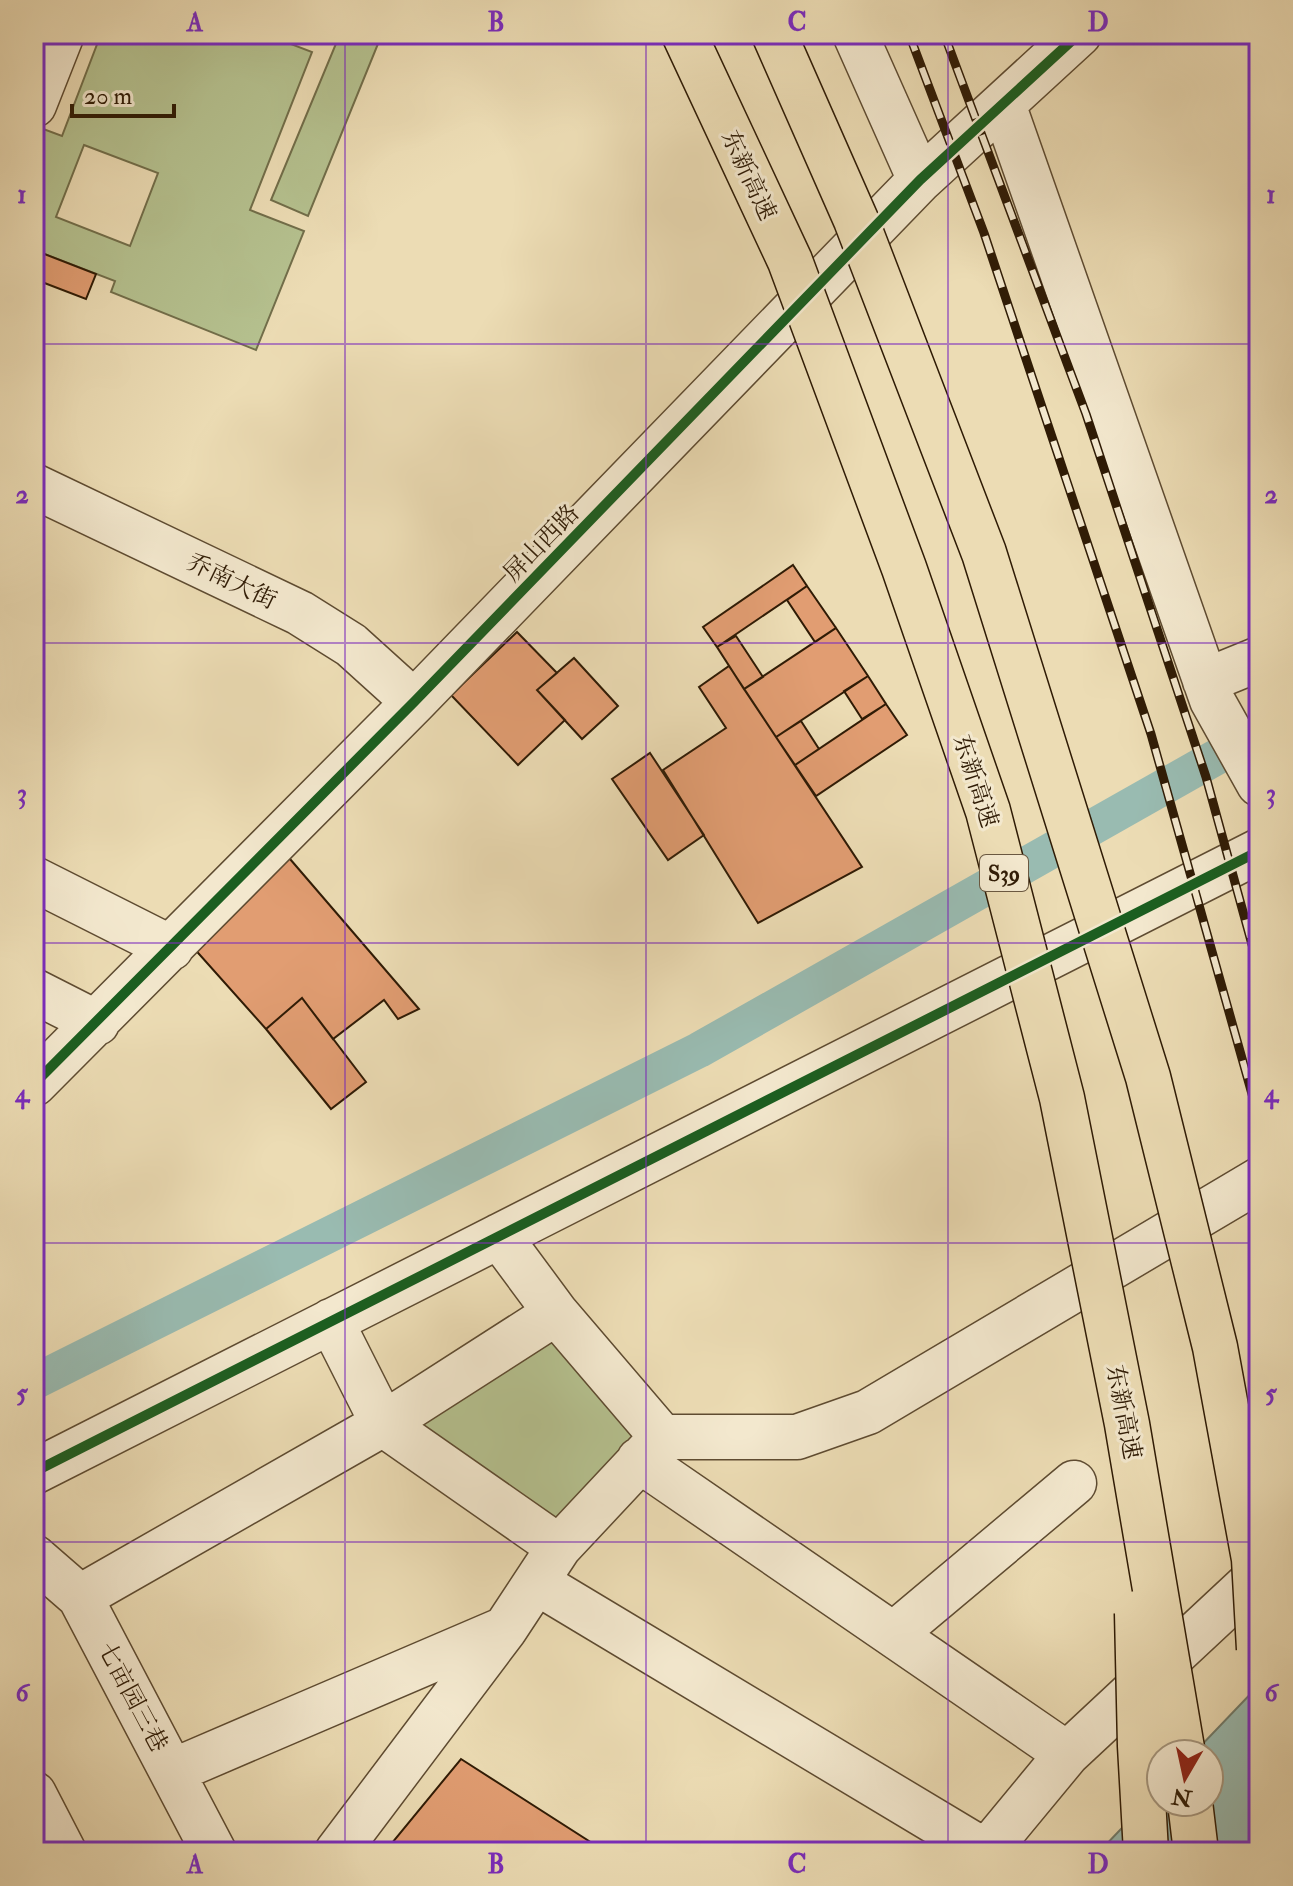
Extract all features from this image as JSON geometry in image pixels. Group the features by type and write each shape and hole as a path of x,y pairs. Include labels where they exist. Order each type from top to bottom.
{"highway":[{"name":"东新高速","path":"684,34 790,261 904,568 988,811 1062,1098 1134,1463 1180,1738"},
{"path":"774,34 856,220 989,568 1148,1077 1215,1347 1257,1572 1259,1649"},
{"path":"1134,1463 1140,1746 1146,1852"},
{"path":"1192,1818 1196,1852"}],"street":[{"path":"34,105 62,34"},
{"path":"855,34 920,180"},
{"name":"屏山西路","path":"34,1084 414,702 920,180 1079,34"},
{"path":"1003,104 1208,690 1259,784"},
{"name":"乔南大街","path":"34,486 300,613 351,645 414,702"},
{"path":"1208,690 1259,659"},
{"path":"34,1472 1259,851"},
{"path":"34,879 171,948"},
{"path":"34,991 97,1023"},
{"path":"337,1852 505,1629 548,1564 651,1448 797,1437 868,1412 1259,1180"},
{"path":"499,1236 651,1448 894,1634 1067,1754"},
{"path":"80,1597 383,1424 556,1313"},
{"path":"331,1321 383,1424 548,1564 986,1852 1067,1754 1257,1572"},
{"path":"894,1634 1074,1483"},
{"name":"七亩园三巷","path":"34,1557 80,1597 214,1852"},
{"path":"173,1771 505,1629"},
{"path":"34,1794 64,1852"}],"green space":[{"path":"101,34 265,34 312,52 250,210 304,231 256,350 111,292 115,281 34,250 34,136 38,127 62,136","holes":["84,145 158,173 130,246 56,217"]},
{"path":"340,34 382,34 308,216 271,200"},
{"path":"555,1329 643,1434 555,1532 411,1428"}],"water":[{"path":"1259,1685 1259,1852 1099,1852 1145,1804 1145,1818 1225,1818 1225,1738 1208,1738"}],"building":[{"path":"34,250 96,274 86,299 34,279"},
{"path":"793,565 807,586 717,647 703,627"},
{"path":"807,586 836,628 815,642 787,600"},
{"path":"836,628 868,676 776,737 744,689"},
{"path":"517,632 557,673 537,690 565,720 518,765 451,695"},
{"path":"736,636 763,677 744,689 717,647"},
{"path":"574,658 618,706 582,739 537,690"},
{"path":"729,666 862,867 758,923 663,770 726,728 699,687"},
{"path":"868,676 886,704 862,719 844,691"},
{"path":"886,704 907,735 816,796 795,765"},
{"path":"801,721 819,749 795,765 776,737"},
{"path":"650,753 704,835 668,860 612,779"},
{"path":"284,852 419,1009 398,1019 384,1000 333,1039 302,998 266,1029 191,945"},
{"path":"302,998 366,1082 331,1109 266,1029"},
{"path":"461,1759 606,1852 391,1852 387,1849"}],"waterway":[{"path":"34,1382 699,1050 1259,733"}],"railway":[{"path":"909,34 984,233 1151,734 1259,1119"},
{"path":"944,34 1086,414 1206,777 1259,970"}],"cycle path":[{"path":"34,1084 414,702 920,180 1079,34"},
{"path":"34,1472 1259,851"}]}
